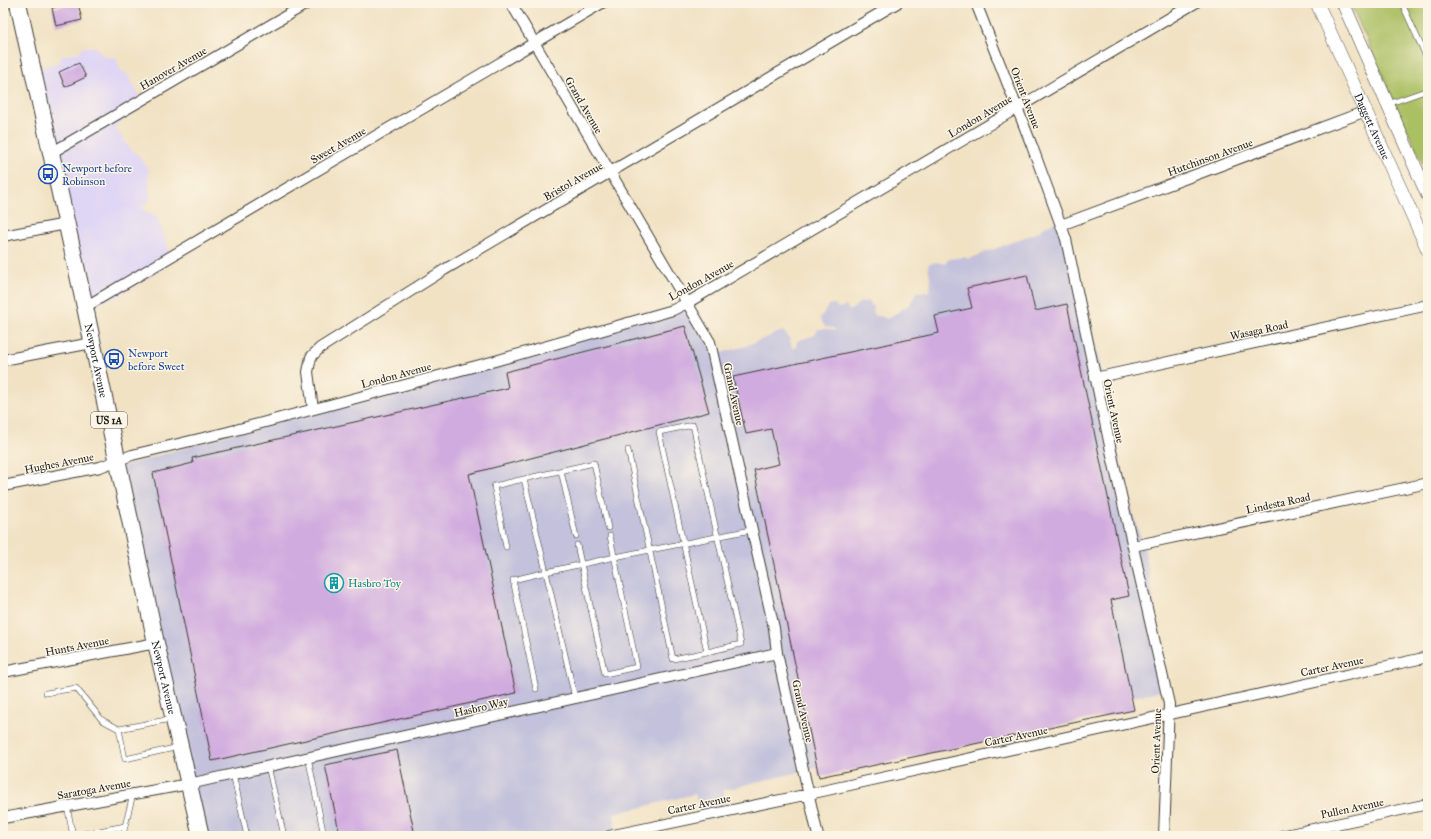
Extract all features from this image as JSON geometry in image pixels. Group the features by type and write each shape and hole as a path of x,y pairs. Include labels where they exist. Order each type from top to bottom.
{"main road":[{"name":"Newport Avenue","path":"18,3 118,460 156,643 201,836"}],"street":[{"path":"3,5 7,3"},
{"name":"Hanover Avenue","path":"52,154 308,3"},
{"name":"Grand Avenue","path":"511,3 710,342 774,628 777,653 818,836"},
{"name":"Sweet Avenue","path":"85,307 602,3"},
{"name":"Bristol Avenue","path":"313,409 308,372 311,357 320,348 444,270 897,3"},
{"name":"Orient Avenue","path":"976,3 1066,239 1095,378 1169,704 1164,836"},
{"name":"London Avenue","path":"118,460 132,455 495,361 673,310 1195,3"},
{"name":"Daggett Avenue","path":"1317,3 1428,250"},
{"name":"Daggett Avenue","path":"1343,3 1428,196"},
{"name":"Hutchinson Avenue","path":"1061,225 1366,111"},
{"path":"3,236 66,224"},
{"name":"Wasaga Road","path":"1095,378 1428,304"},
{"path":"3,360 92,343"},
{"name":"Hughes Avenue","path":"3,486 100,467 118,460"},
{"name":"Lindesta Road","path":"1133,546 1428,483"},
{"name":"Hunts Avenue","path":"3,672 156,643"},
{"name":"Hasbro Way","path":"189,784 777,653"},
{"name":"Carter Avenue","path":"609,836 809,794 1428,657"},
{"name":"Saratoga Avenue","path":"3,818 189,784"},
{"name":"Pullen Avenue","path":"1281,836 1428,804"}],"lane":[{"path":"1404,8 1428,61"},
{"path":"1387,104 1428,90"},
{"path":"628,450 673,659 706,652 741,644 693,425 659,432 684,543 706,652"},
{"path":"506,547 494,486 594,463 608,528"},
{"path":"561,471 576,536"},
{"path":"524,479 575,698"},
{"path":"536,689 513,580 615,557 751,530"},
{"path":"577,545 606,674 638,667 610,536"},
{"path":"46,693 76,688 102,720 119,730 174,718"},
{"path":"119,730 125,759 181,747"},
{"path":"308,757 324,836"},
{"path":"268,766 284,836"},
{"path":"233,774 247,836"},
{"path":"123,836 133,794"},
{"path":"68,806 73,836 125,826"}],"shaded area":[{"path":"83,47 96,47 104,57 116,57 120,70 127,74 145,106 115,125 116,129 129,148 139,156 148,169 150,200 142,207 146,212 157,216 173,262 115,298 85,304 34,69 60,62 61,56 80,52"},
{"path":"1063,219 1094,336 1127,494 1145,551 1167,686 1165,690 929,741 724,790 722,816 702,818 695,794 614,814 616,836 201,836 123,466 311,410 688,307 714,355 743,347 783,331 788,336 793,349 796,347 797,341 815,335 818,329 829,329 835,331 834,328 825,327 820,318 830,304 835,304 838,308 846,306 850,311 859,303 869,301 873,307 874,316 880,316 887,319 910,304 917,292 928,292 931,284 928,264 937,262 945,264 949,259 964,257 969,259 1038,232 1047,225"}],"green space":[{"path":"1350,3 1428,3 1428,175"}],"building":[{"path":"78,3 82,20 56,26 52,8"},
{"path":"79,63 86,77 65,87 59,72"},
{"path":"1027,275 1035,311 1067,304 1129,596 1111,600 1134,710 819,777 754,470 779,464 771,429 746,434 733,377 939,333 935,316 972,308 967,288"},
{"name":"Hasbro Toy","path":"685,326 709,412 469,474 516,693 212,761 153,473 193,463 192,458 508,388 505,372"},
{"path":"397,750 415,836 340,836 325,765"}],"place":[{"name":"Newport before Robinson","path":"48,174"},
{"name":"Newport before Sweet","path":"114,359"},
{"name":"Hasbro Toy","path":"334,583"}]}
